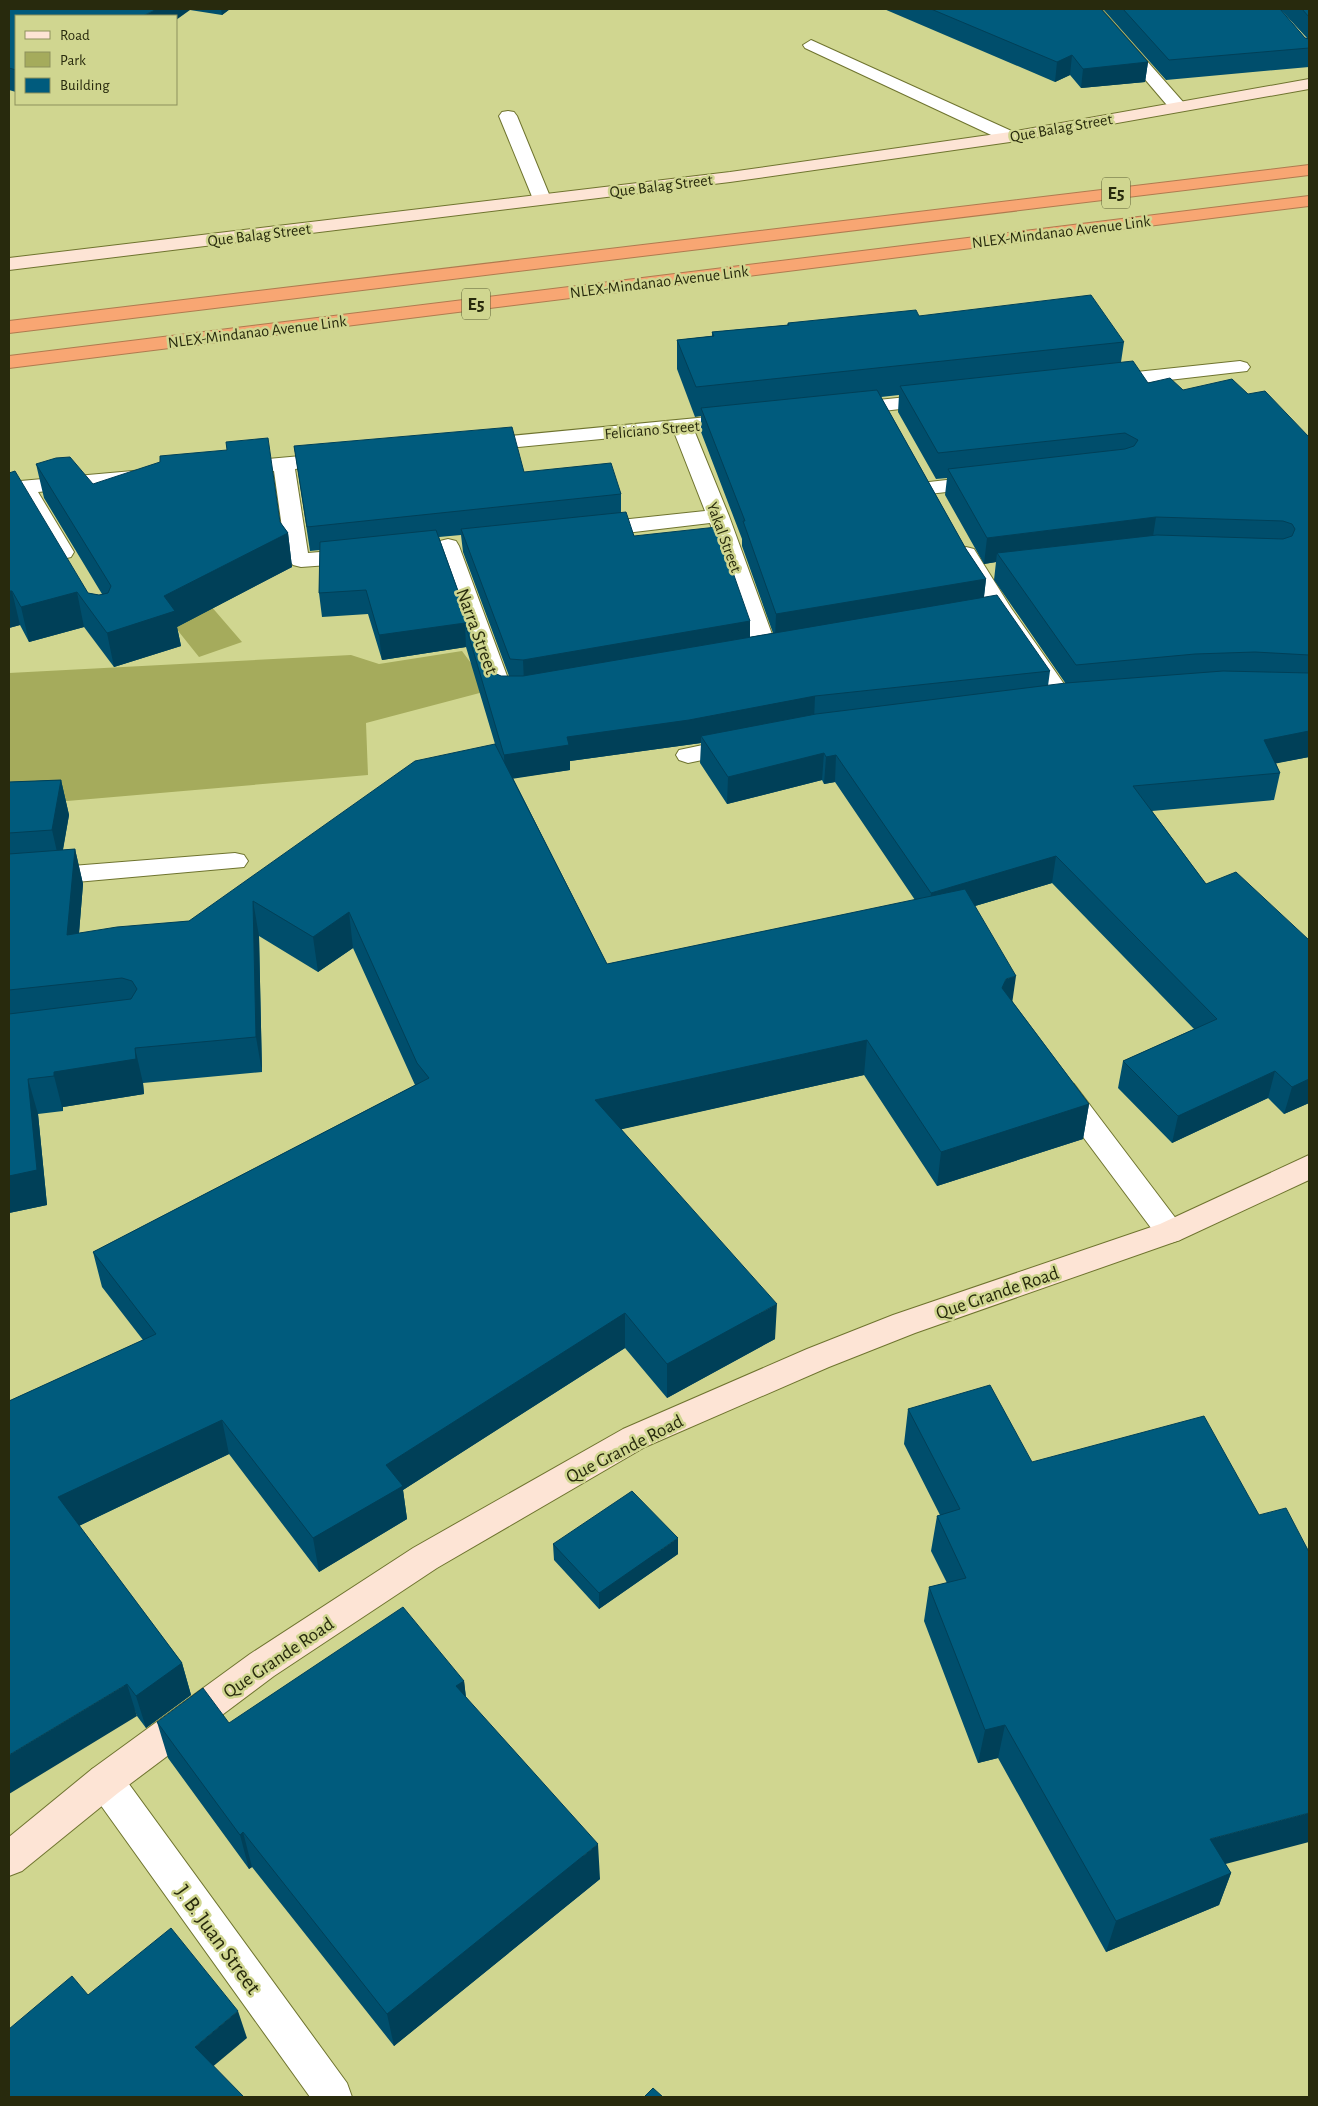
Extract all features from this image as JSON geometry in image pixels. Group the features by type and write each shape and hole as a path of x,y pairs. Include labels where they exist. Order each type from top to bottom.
{"highway":[{"name":"NLEX-Mindanao Avenue Link","path":"9,327 1309,170"},
{"name":"NLEX-Mindanao Avenue Link","path":"9,362 1309,201"}],"street":[{"path":"1093,9 1178,107"},
{"path":"812,45 1010,136"},
{"name":"Que Balag Street","path":"9,264 730,177 1010,136 1309,84"},
{"path":"508,116 542,199"},
{"path":"1091,383 1240,367"},
{"path":"826,412 888,414 953,398"},
{"name":"Feliciano Street","path":"463,447 758,418"},
{"name":"Yakal Street","path":"682,426 718,516 765,648"},
{"path":"216,470 353,457"},
{"path":"284,464 297,556 301,560 380,553"},
{"path":"74,570 17,487 168,474"},
{"path":"929,488 1006,480"},
{"path":"573,532 718,516"},
{"path":"958,539 976,573 990,610 1065,702"},
{"name":"Narra Street","path":"448,546 498,687 506,692 543,688"},
{"path":"976,573 1005,569"},
{"path":"1036,705 1104,698"},
{"path":"688,755 756,742"},
{"path":"9,880 236,860"},
{"path":"1048,1069 1170,1232"},
{"name":"Que Grande Road","path":"9,1859 105,1781 262,1665 417,1564 634,1438 818,1358 904,1324 1170,1232 1294,1175 1309,1166"},
{"name":"J. B. Juan Street","path":"105,1781 333,2097"}],"green space":[{"path":"204,598 242,642 199,657 163,612"},
{"path":"462,651 491,690 366,723 368,775 9,806 9,673 351,655 379,664"}],"building":[{"path":"9,9 157,9 145,15 15,15 15,70 9,68"},
{"path":"931,9 1101,9 1148,62 1083,69 1072,55 1057,62"},
{"path":"1123,9 1280,9 1305,38 1309,39 1309,48 1169,60"},
{"path":"1302,9 1309,9 1309,17"},
{"path":"1091,295 1124,342 696,387 677,340 714,336 712,332 789,325 788,323 916,310 919,316"},
{"path":"1133,361 1148,383 1170,378 1183,390 1232,379 1248,394 1265,391 1309,437 1309,655 1255,652 1195,654 1076,665 997,553 1157,535 1283,539 1292,536 1295,529 1292,524 1283,521 1156,517 987,538 948,469 1125,449 1134,446 1138,440 1125,433 938,453 900,386"},
{"path":"877,390 966,549 986,579 776,614 743,521 745,521 701,408"},
{"path":"512,427 524,472 611,463 621,494 307,527 294,446"},
{"path":"268,438 280,522 288,533 164,596 175,611 107,633 77,592 21,607 12,591 9,591 9,473 15,471 88,593 99,595 108,593 111,586 36,464 56,458 70,457 93,484 160,462 160,456 227,450 226,442"},
{"path":"626,512 634,536 717,527 750,621 523,660 510,659 461,529"},
{"path":"436,530 484,663 492,672 501,676 523,676 997,595 1050,671 815,696 689,720 567,737 569,745 504,755 465,623 379,635 366,590 319,593 320,542"},
{"path":"1223,671 1309,673 1309,731 1264,740 1280,773 1133,786 1206,884 1236,872 1309,940 1309,1079 1292,1087 1275,1071 1178,1116 1123,1061 1217,1019 1056,856 931,893 836,755 826,757 824,753 728,777 701,736 816,714 1066,683"},
{"path":"495,744 607,964 965,889 1016,976 1006,979 1002,988 1089,1104 941,1152 867,1040 595,1100 777,1304 667,1364 625,1313 386,1465 403,1486 313,1538 222,1420 58,1497 182,1663 136,1696 127,1684 9,1755 9,1401 156,1334 93,1252 429,1078 417,1063 349,912 313,937 253,901 256,1037 135,1048 136,1059 54,1072 54,1076 28,1079 37,1170 9,1176 9,1014 131,999 137,989 132,981 122,978 9,990 9,854 75,849 67,935 117,927 189,921 415,761"},
{"path":"61,780 52,830 9,833 9,782"},
{"path":"990,1385 1032,1462 1204,1416 1259,1515 1286,1508 1309,1552 1309,1813 1210,1839 1231,1873 1116,1921 1005,1725 985,1730 929,1587 966,1578 937,1516 960,1509 908,1409"},
{"path":"632,1491 678,1538 599,1593 553,1544"},
{"path":"403,1607 464,1681 456,1686 598,1844 387,2014 243,1832 240,1835 157,1722 203,1688 229,1723"},
{"path":"171,1928 238,2011 195,2047 244,2097 9,2097 9,2029 72,1976 88,1995"},
{"path":"653,2088 663,2097 644,2097"}]}
